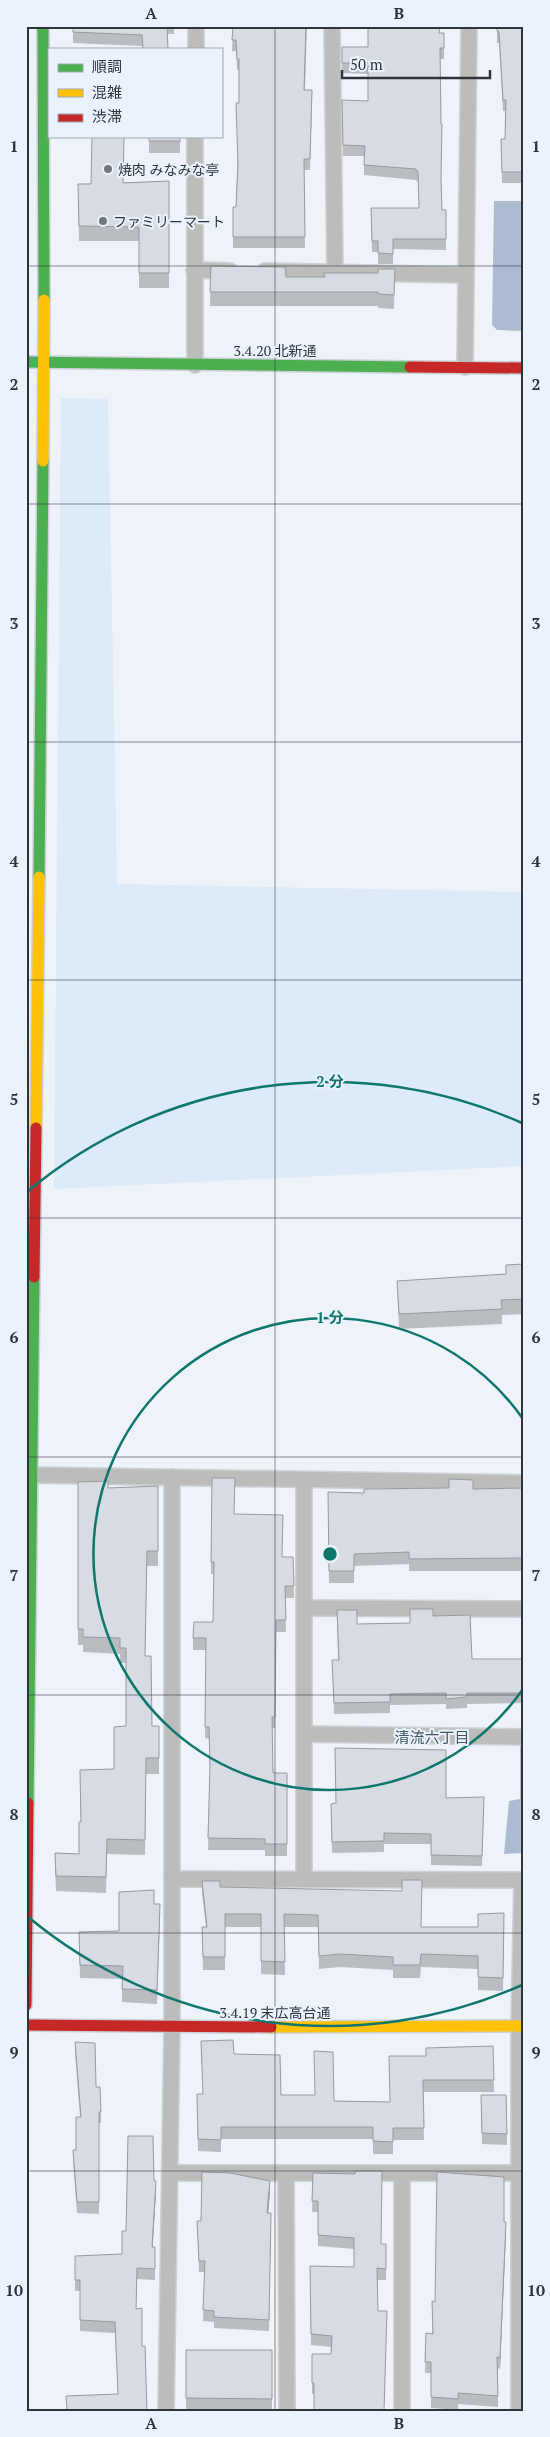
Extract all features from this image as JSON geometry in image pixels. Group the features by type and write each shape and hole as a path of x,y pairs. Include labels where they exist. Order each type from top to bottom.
{"street":[{"path":"26,2005 44,362 42,26"},
{"path":"196,26 196,48"},
{"path":"332,26 335,273"},
{"path":"465,366 469,26"},
{"path":"195,138 195,365"},
{"path":"194,270 466,275"},
{"name":"3.4.20 北新通","path":"26,362 524,368"},
{"path":"32,1475 524,1483"},
{"path":"166,2411 172,2027 172,1477"},
{"path":"304,1480 304,1879"},
{"path":"304,1608 524,1609"},
{"path":"304,1734 524,1737"},
{"path":"172,1879 523,1880 519,2411"},
{"name":"3.4.19 末広高台通","path":"26,2024 172,2027 521,2026"},
{"path":"170,2173 521,2173"},
{"path":"286,2173 287,2411"},
{"path":"402,2173 402,2411"}],"shaded area":[{"path":"494,201 524,201 524,331 497,330 492,325"},
{"path":"61,398 108,399 117,884 524,892 524,1166 54,1189"},
{"path":"520,1746 524,1746 524,1853 504,1854 509,1801 520,1799"}],"building":[{"path":"73,26 167,26 168,48 143,48 142,35 73,32"},
{"path":"233,26 306,26 304,90 312,90 310,159 304,159 305,237 233,237 233,207 236,207 238,165 236,103 239,103 239,59 237,59 236,40 232,40"},
{"path":"368,26 440,26 439,33 444,33 444,48 440,48 441,179 442,210 446,210 446,239 393,239 393,254 378,253 378,241 372,241 371,208 419,208 418,172 416,169 364,165 365,146 343,145 342,100 368,101 368,63 342,63 342,47 368,47"},
{"path":"497,26 524,26 524,172 502,172 501,139 505,139 506,100 503,100 499,32 497,31"},
{"path":"92,138 124,138 123,183 169,181 169,273 139,273 139,227 79,226 78,184 91,184"},
{"path":"149,138 180,138 180,141 149,141"},
{"path":"211,266 285,267 286,277 325,277 324,273 378,273 378,269 395,269 394,295 378,294 378,292 210,292"},
{"path":"524,1264 524,1299 501,1300 502,1309 399,1314 397,1281 506,1274 506,1265"},
{"path":"212,1478 235,1478 234,1514 283,1515 282,1557 293,1557 294,1586 285,1586 286,1620 276,1620 275,1717 272,1717 273,1773 287,1773 287,1844 265,1844 265,1839 208,1838 210,1767 209,1727 205,1727 206,1638 193,1638 194,1622 213,1622 214,1562 211,1562"},
{"path":"449,1479 473,1480 473,1489 524,1488 524,1558 409,1559 409,1552 354,1554 354,1571 329,1571 328,1492 364,1493 364,1489 449,1488"},
{"path":"108,1481 108,1488 158,1486 158,1551 147,1551 145,1656 151,1656 152,1726 159,1726 159,1758 146,1758 145,1840 107,1839 106,1877 56,1876 55,1853 79,1854 79,1822 81,1822 80,1770 114,1769 114,1727 126,1726 126,1648 120,1648 120,1638 83,1637 83,1629 78,1629 78,1482"},
{"path":"410,1609 433,1609 433,1616 470,1615 472,1659 524,1659 524,1693 467,1693 467,1697 446,1699 446,1693 390,1694 390,1702 334,1703 332,1660 339,1660 337,1610 357,1610 357,1624 410,1623"},
{"path":"335,1748 446,1750 446,1798 484,1797 482,1856 431,1855 431,1834 384,1833 384,1841 332,1842 331,1804 336,1803"},
{"path":"402,1880 422,1880 421,1927 478,1927 478,1914 504,1913 503,1978 478,1977 478,1956 421,1954 420,1965 393,1965 393,1957 340,1954 319,1956 318,1915 284,1914 285,1962 261,1961 261,1914 225,1914 225,1957 203,1957 202,1927 207,1927 202,1881 220,1881 220,1887 402,1891"},
{"path":"154,1890 154,1904 160,1904 157,1990 122,1989 123,1966 80,1965 79,1932 119,1931 119,1892"},
{"path":"233,2040 234,2054 280,2055 281,2095 315,2095 314,2051 333,2052 334,2101 390,2102 389,2056 426,2056 426,2048 493,2046 494,2080 423,2080 424,2128 393,2128 393,2142 373,2141 373,2127 221,2127 221,2140 198,2139 197,2094 203,2094 201,2041"},
{"path":"75,2042 95,2043 96,2087 100,2087 101,2112 99,2112 99,2202 77,2202 73,2150 76,2150 76,2117 81,2117"},
{"path":"481,2095 506,2095 507,2134 482,2133"},
{"path":"128,2136 153,2136 154,2181 156,2181 152,2247 155,2247 155,2269 137,2268 136,2309 142,2308 142,2346 145,2346 147,2411 67,2411 66,2396 118,2394 115,2322 80,2320 80,2280 75,2280 75,2256 122,2254 122,2231 126,2231"},
{"path":"355,2171 382,2171 381,2244 386,2244 386,2269 377,2268 378,2311 387,2311 384,2411 314,2411 312,2354 331,2354 332,2336 311,2334 310,2266 354,2267 354,2238 318,2235 318,2201 312,2201 313,2173 355,2174"},
{"path":"202,2172 230,2173 270,2181 267,2213 271,2213 269,2320 214,2317 214,2311 203,2310 205,2261 199,2261 197,2221 201,2221"},
{"path":"437,2172 504,2177 504,2222 506,2222 500,2358 497,2357 498,2396 458,2393 458,2399 431,2397 431,2362 425,2362 426,2333 433,2334 432,2301 435,2302"},
{"path":"186,2350 272,2350 272,2399 186,2398"}],"traffic: fast":[{"path":"43,26 44,300"},
{"path":"26,362 410,367"},
{"path":"39,877 43,461"},
{"path":"28,1803 34,1277"}],"traffic: slow":[{"path":"43,461 44,300"},
{"path":"36,1128 39,877"},
{"path":"271,2027 524,2026"}],"traffic: jam":[{"path":"410,367 524,368"},
{"path":"34,1277 36,1128"},
{"path":"26,2005 28,1803"},
{"path":"26,2025 271,2027"}],"place":[{"name":"焼肉 みなみな亭","path":"108,169"},
{"name":"ファミリーマート","path":"103,221"}],"district":[{"name":"清流六丁目","path":"432,1737"}]}
